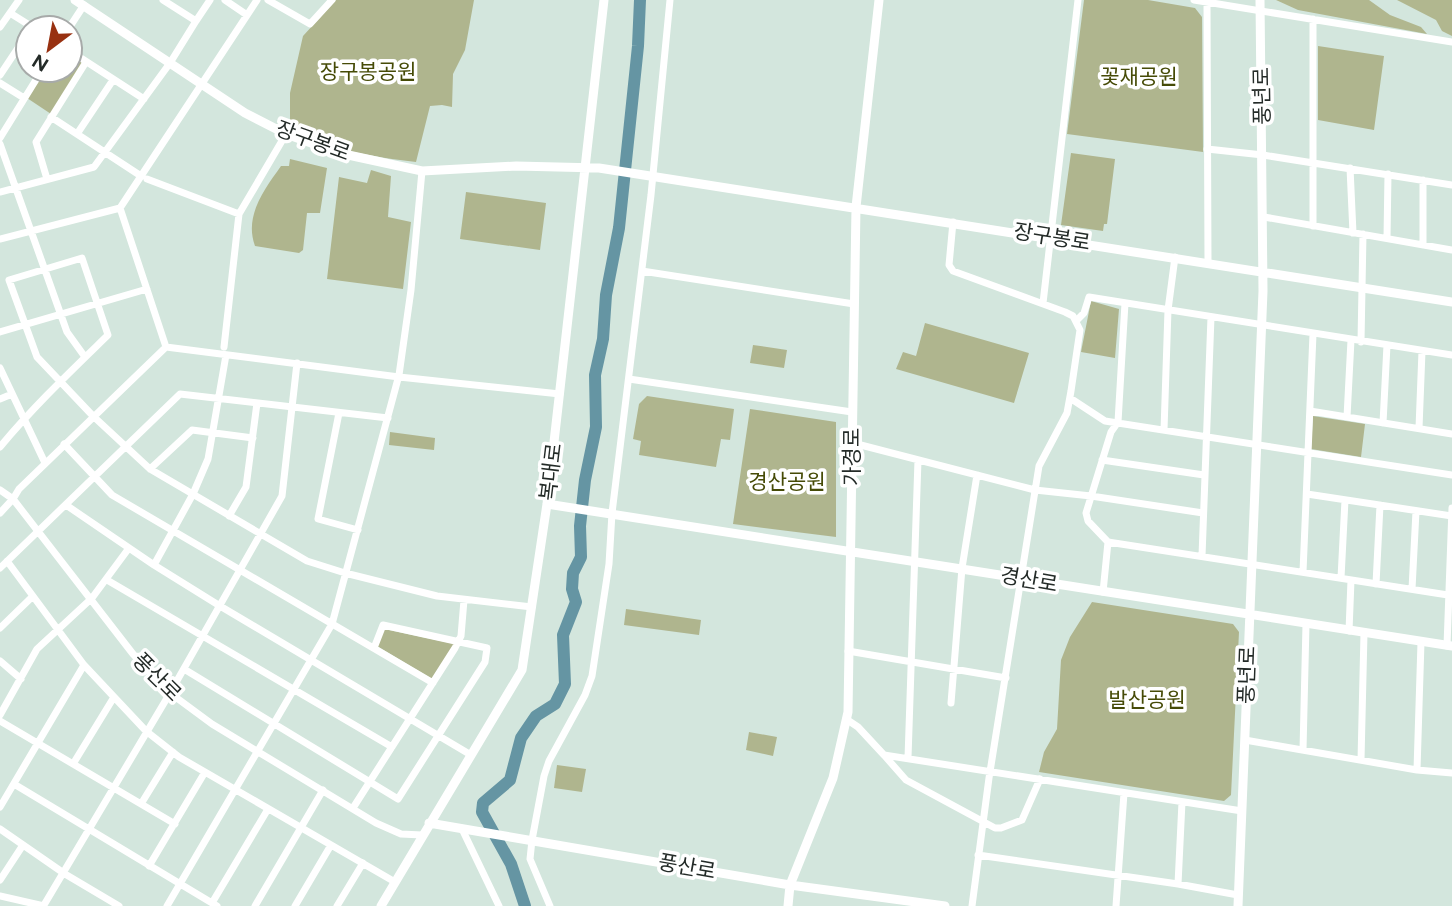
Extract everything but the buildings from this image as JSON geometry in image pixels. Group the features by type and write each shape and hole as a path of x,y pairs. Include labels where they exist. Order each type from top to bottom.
{"street":[{"path":"0,27 19,0"},
{"path":"163,0 196,21"},
{"path":"0,192 94,167 170,63 210,0"},
{"path":"225,0 247,15"},
{"path":"0,240 120,208 144,178 257,0"},
{"path":"268,0 310,24 332,0"},
{"path":"282,8 286,0"},
{"name":"복대로","path":"381,906 522,670 547,504 604,0"},
{"path":"550,906 530,859 532,841 549,761 585,695 592,676 609,564 609,513 642,271 670,0"},
{"name":"가경로","path":"788,906 790,885 833,778 846,719 852,550 856,207 879,0"},
{"path":"1043,303 1079,0"},
{"path":"1194,0 1452,42"},
{"name":"풍년로","path":"1238,906 1262,326 1264,217 1260,0"},
{"path":"1207,2 1208,263"},
{"name":"장구봉로","path":"83,3 245,113 286,134 339,153 422,171 599,167 1452,302"},
{"path":"10,13 14,16"},
{"path":"1312,19 1313,226"},
{"path":"0,75 14,54"},
{"path":"47,179 36,142 86,62 144,99"},
{"path":"77,134 113,80"},
{"path":"0,83 24,98"},
{"path":"0,138 33,84"},
{"path":"51,117 144,178 239,214"},
{"path":"154,565 193,494 208,459 220,399 239,214 286,134"},
{"path":"0,144 67,332 85,357"},
{"path":"1208,149 1452,185"},
{"path":"1350,169 1353,233"},
{"path":"167,906 332,624 399,377 411,290 422,171"},
{"path":"1387,239 1388,174"},
{"path":"1423,180 1423,245"},
{"path":"120,208 166,347"},
{"path":"1264,217 1452,250"},
{"path":"953,222 949,265 953,271 1065,312 1076,321 1080,330 1068,413 1039,466 972,906"},
{"path":"1361,342 1363,234"},
{"path":"1164,430 1168,310 1175,257"},
{"path":"0,447 23,419 60,382 85,357 108,335 82,258 9,280 37,357 60,382 93,416 150,469 307,561 437,596 532,607"},
{"path":"642,271 854,304"},
{"path":"0,332 147,289"},
{"path":"1076,321 1084,313 1090,297 1452,355"},
{"path":"1125,303 1118,422 1111,432 1086,518 1108,542 1448,595"},
{"path":"1202,556 1211,317"},
{"path":"1303,572 1313,334"},
{"path":"1347,417 1351,340"},
{"path":"1383,423 1387,345"},
{"path":"0,513 19,489 64,444 166,347 225,351 399,377 560,394"},
{"path":"1419,428 1422,351"},
{"path":"0,896 44,906 261,534 282,496 298,363"},
{"path":"0,368 45,463"},
{"path":"629,379 852,412"},
{"path":"0,400 12,394"},
{"path":"0,568 180,394 388,418"},
{"path":"1070,398 1105,421 1452,475"},
{"path":"229,516 246,487 257,403"},
{"path":"1310,411 1452,434"},
{"path":"339,413 318,519 358,530"},
{"path":"150,469 192,430 253,438"},
{"path":"853,443 1035,490 1203,513"},
{"path":"64,444 113,495 433,683"},
{"path":"908,758 918,460"},
{"path":"1102,460 1204,475"},
{"path":"951,703 962,568 977,475"},
{"name":"풍산로","path":"0,490 13,499 134,654 170,693 212,724 376,823 401,834 422,835"},
{"path":"1307,494 1452,516"},
{"path":"1341,578 1345,500"},
{"name":"경산로","path":"547,504 1449,646"},
{"path":"66,505 144,559 220,606 471,755"},
{"path":"1376,584 1380,505"},
{"path":"1449,646 1448,595 1452,508"},
{"path":"1412,589 1416,511"},
{"path":"1103,592 1108,542"},
{"path":"0,715 37,649 92,598 129,548"},
{"path":"7,561 57,632 146,731 173,752 236,791 395,882"},
{"path":"107,580 391,747"},
{"path":"1349,631 1351,580"},
{"path":"0,628 32,597"},
{"path":"353,808 459,641 464,600"},
{"path":"1303,750 1306,624"},
{"path":"184,669 398,799 485,662 486,648 383,625 374,648"},
{"path":"1361,760 1364,633"},
{"path":"1417,770 1421,642"},
{"path":"848,651 1006,678"},
{"path":"0,661 20,679"},
{"path":"0,807 84,665"},
{"path":"74,764 114,697"},
{"path":"846,719 858,727 906,780 995,828 1022,820 1040,779"},
{"path":"0,722 175,824"},
{"path":"1245,740 1417,770 1452,773"},
{"path":"141,804 173,752"},
{"path":"884,755 1242,811"},
{"path":"149,866 205,772"},
{"path":"13,784 214,905 268,809"},
{"path":"254,906 323,790"},
{"path":"1116,906 1124,793"},
{"path":"1178,884 1182,802"},
{"name":"풍산로","path":"429,823 790,885 945,906"},
{"path":"0,829 119,906"},
{"path":"466,830 499,906"},
{"path":"0,880 23,845"},
{"path":"295,906 331,845"},
{"path":"978,855 1238,895"},
{"path":"337,906 363,863"}],"green space":[{"name":"장구봉공원","path":"336,0 474,0 465,50 453,74 452,107 430,106 416,162 335,147 290,128 290,93 303,36"},
{"name":"꽃재공원","path":"1084,0 1148,0 1195,8 1202,17 1203,152 1067,134"},
{"path":"1276,0 1369,0 1390,15 1421,27 1427,34 1298,10"},
{"path":"1397,0 1452,0 1452,36 1442,31 1436,20"},
{"path":"1318,46 1384,56 1374,130 1318,120"},
{"path":"36,84 70,84 51,114 27,98"},
{"path":"1071,153 1115,159 1107,224 1104,224 1103,231 1061,225"},
{"path":"290,159 327,168 320,213 307,213 303,250 299,253 255,246 252,235 254,214 268,184 281,166 289,166"},
{"path":"371,170 391,176 388,217 411,222 403,289 327,279 339,177 367,183"},
{"path":"466,192 546,203 540,250 460,239"},
{"path":"1091,301 1119,309 1115,358 1081,352"},
{"path":"925,323 1029,353 1014,403 896,369 903,352 916,356"},
{"path":"753,345 787,350 784,368 750,363"},
{"path":"647,396 734,409 730,440 721,439 716,467 639,455 641,441 633,439 639,404"},
{"name":"경산공원","path":"750,409 836,422 836,537 733,524"},
{"path":"1313,416 1365,424 1361,457 1311,449"},
{"path":"390,432 435,438 434,450 389,445"},
{"name":"발산공원","path":"1092,602 1233,624 1239,632 1231,795 1224,801 1039,772 1044,752 1057,729 1061,660 1070,637"},
{"path":"626,609 701,620 699,635 624,625"},
{"path":"384,629 455,644 432,679 377,646"},
{"path":"749,732 777,737 773,756 746,750"},
{"path":"557,765 586,769 582,792 554,788"}],"waterway":[{"path":"525,906 511,864 482,812 483,803 510,780 521,738 536,716 555,704 565,684 563,635 576,602 572,589 573,573 581,557 580,526 585,480 596,427 595,375 619,228 638,46 640,0"}]}
